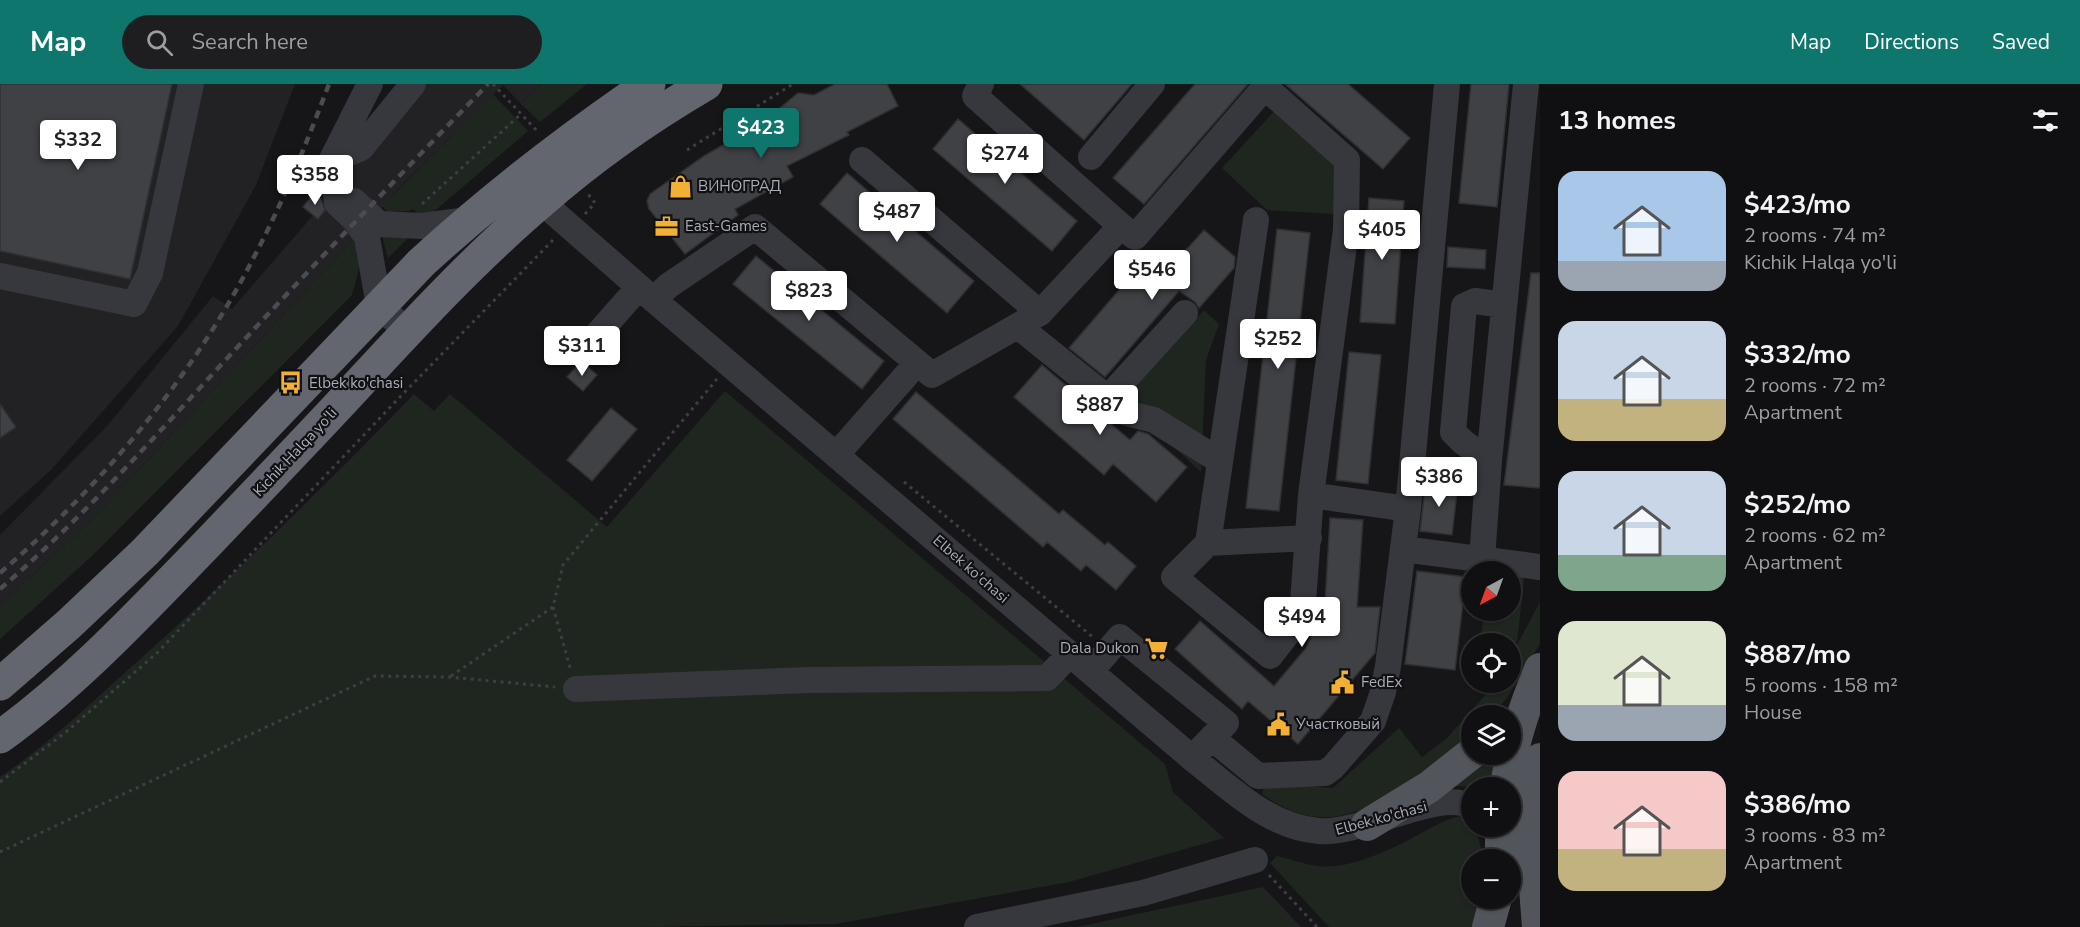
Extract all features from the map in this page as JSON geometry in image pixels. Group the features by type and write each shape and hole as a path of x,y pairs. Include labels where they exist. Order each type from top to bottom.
{"highway":[{"name":"Kichik Halqa yo'li","path":"0,738 75,676 138,616 268,481 407,331 541,202 642,124 706,84"},
{"path":"0,684 69,624 145,552 421,263 518,179 644,86"}],"main road":[{"path":"1514,705 1539,672"},
{"path":"1508,777 1515,739 1539,672"},
{"path":"1538,927 1536,866 1531,818 1540,759"},
{"path":"1367,825 1429,787 1461,762"},
{"path":"1488,927 1493,909"},
{"path":"1505,909 1507,927"}],"street":[{"path":"0,276 134,304 150,273 191,84"},
{"path":"370,84 331,161 337,203 355,220 367,237 379,306 407,331"},
{"path":"331,161 361,148 413,84"},
{"path":"981,84 975,96 1135,237 1265,87 1347,160 1346,230 1311,495 1302,615 1270,656 1174,577 1208,543 1256,220"},
{"path":"1091,156 1152,84"},
{"path":"1212,738 1258,776 1325,773 1370,727 1376,715 1388,666 1408,509 1447,84"},
{"path":"1482,560 1489,461 1526,84"},
{"path":"862,160 1029,320 1107,399 1126,413 1154,420 1220,461"},
{"name":"Elbek ko'chasi","path":"518,179 541,202 576,222 646,293 1193,759 1247,802 1274,818 1306,829 1333,831 1367,825 1444,802 1461,802"},
{"path":"336,193 345,194 379,224 422,225 468,220"},
{"path":"581,352 646,293 668,286 755,227 932,375 1029,320 1121,226"},
{"path":"1489,461 1462,442 1453,432 1464,306 1475,302 1504,305"},
{"path":"1107,399 1185,313"},
{"path":"837,454 917,363"},
{"path":"1311,495 1408,509"},
{"path":"1208,543 1309,538"},
{"path":"1403,549 1540,567"},
{"path":"1090,671 1120,637 1226,723 1193,759"},
{"path":"576,689 810,680 1047,678 1071,654"},
{"path":"1247,802 1258,776"},
{"path":"977,927 1143,893 1255,860"}],"path":[{"path":"493,84 538,132"},
{"path":"687,150 793,84"},
{"path":"421,206 521,114"},
{"path":"0,782 66,732 157,653 550,242 576,222 595,203 583,188"},
{"path":"0,852 375,676 449,677 576,689 553,607 563,565 729,364"},
{"path":"897,476 1109,650"},
{"path":"449,677 553,607"},
{"path":"1255,860 1317,927"}],"shaded area":[{"path":"0,84 295,84 256,185 178,326 51,470 0,516"},
{"path":"421,84 542,84 521,104 503,85 398,189 93,519 0,605 0,535 108,425 213,296 232,309 334,191"},
{"path":"542,84 587,84 540,122 521,104"},
{"path":"493,94 528,131 430,215 417,213 413,209 388,212 382,206"},
{"path":"1277,108 1340,162 1334,214 1267,210 1222,168"},
{"path":"381,232 413,233 388,258"},
{"path":"357,236 359,266 352,295 92,556 0,639 0,605 93,519"},
{"path":"1204,310 1219,324 1206,360 1201,472 1123,400"},
{"path":"725,391 1165,764 1173,792 1224,838 1069,882 836,924 636,927 0,927 0,777 71,721 210,596 414,394 434,411 450,394 607,527"},
{"path":"1521,571 1525,571 1521,606"},
{"path":"1540,602 1540,644 1521,675 1521,637"},
{"path":"1483,621 1519,621 1518,633 1482,633"},
{"path":"1487,693 1510,693 1501,705 1476,705"},
{"path":"1461,722 1461,746 1458,749 1393,793 1357,811 1339,816 1321,817 1302,814 1283,807 1262,794 1266,783 1333,788 1399,728 1422,757 1446,739"},
{"path":"1472,765 1497,765 1496,777 1461,777 1461,786 1450,786"},
{"path":"1461,816 1461,837 1478,837 1481,849 1461,849 1461,909 1478,909 1475,927 1329,927 1270,863 1277,856 1317,866 1342,865 1380,853 1442,822"},
{"path":"1263,887 1301,927 1077,927"}],"building":[{"path":"0,84 172,84 130,279 0,251"},
{"path":"835,84 887,84 898,106 847,132 849,135 787,166 793,177 735,209 738,215 685,254 649,209 647,201 650,194 704,156 763,122 798,93 814,95"},
{"path":"1020,84 1132,84 1084,140"},
{"path":"1195,84 1248,84 1144,204 1113,178"},
{"path":"1285,84 1348,84 1410,138 1383,169"},
{"path":"1471,84 1509,84 1497,207 1459,203"},
{"path":"958,119 1077,221 1052,251 933,149"},
{"path":"847,173 974,281 947,313 820,204"},
{"path":"314,193 321,199 325,210 318,219 303,207"},
{"path":"1369,198 1404,201 1395,324 1360,322"},
{"path":"1277,229 1310,233 1279,511 1246,508"},
{"path":"1204,230 1235,257 1234,268 1199,308 1195,302 1179,291 1105,377 1069,348 1145,260 1163,276"},
{"path":"1448,247 1486,250 1485,269 1447,267"},
{"path":"756,256 884,361 862,389 733,284"},
{"path":"1531,273 1540,273 1540,488 1504,485"},
{"path":"1349,352 1381,355 1368,484 1336,480"},
{"path":"1042,365 1130,440 1138,431 1148,434 1187,467 1156,502 1113,464 1104,475 1014,397"},
{"path":"587,366 597,375 583,391 567,377 576,367"},
{"path":"916,392 1059,514 1063,510 1105,545 1108,542 1136,566 1116,590 1086,565 1081,571 1047,542 1043,547 893,419"},
{"path":"0,404 16,427 0,438"},
{"path":"611,408 637,429 592,481 567,460"},
{"path":"1426,480 1458,484 1452,535 1420,531"},
{"path":"1330,518 1363,520 1357,607 1380,607 1375,653 1298,744 1248,701 1242,709 1175,649 1200,621 1274,686 1306,648 1325,604"},
{"path":"1417,571 1461,576 1461,619 1455,670 1405,664"}],"railway":[{"path":"0,573 75,503 110,465 174,386 203,344 266,234 295,171 329,84"},
{"path":"0,589 31,562 119,474 295,285 488,84"}],"place":[{"name":"ВИНОГРАД","path":"680,186"},
{"name":"East-Games","path":"667,226"},
{"name":"Elbek ko'chasi","path":"291,383"},
{"name":"Dala Dukon","path":"1157,648"},
{"name":"FedEx","path":"1343,682"},
{"name":"Участковый","path":"1278,724"}]}
